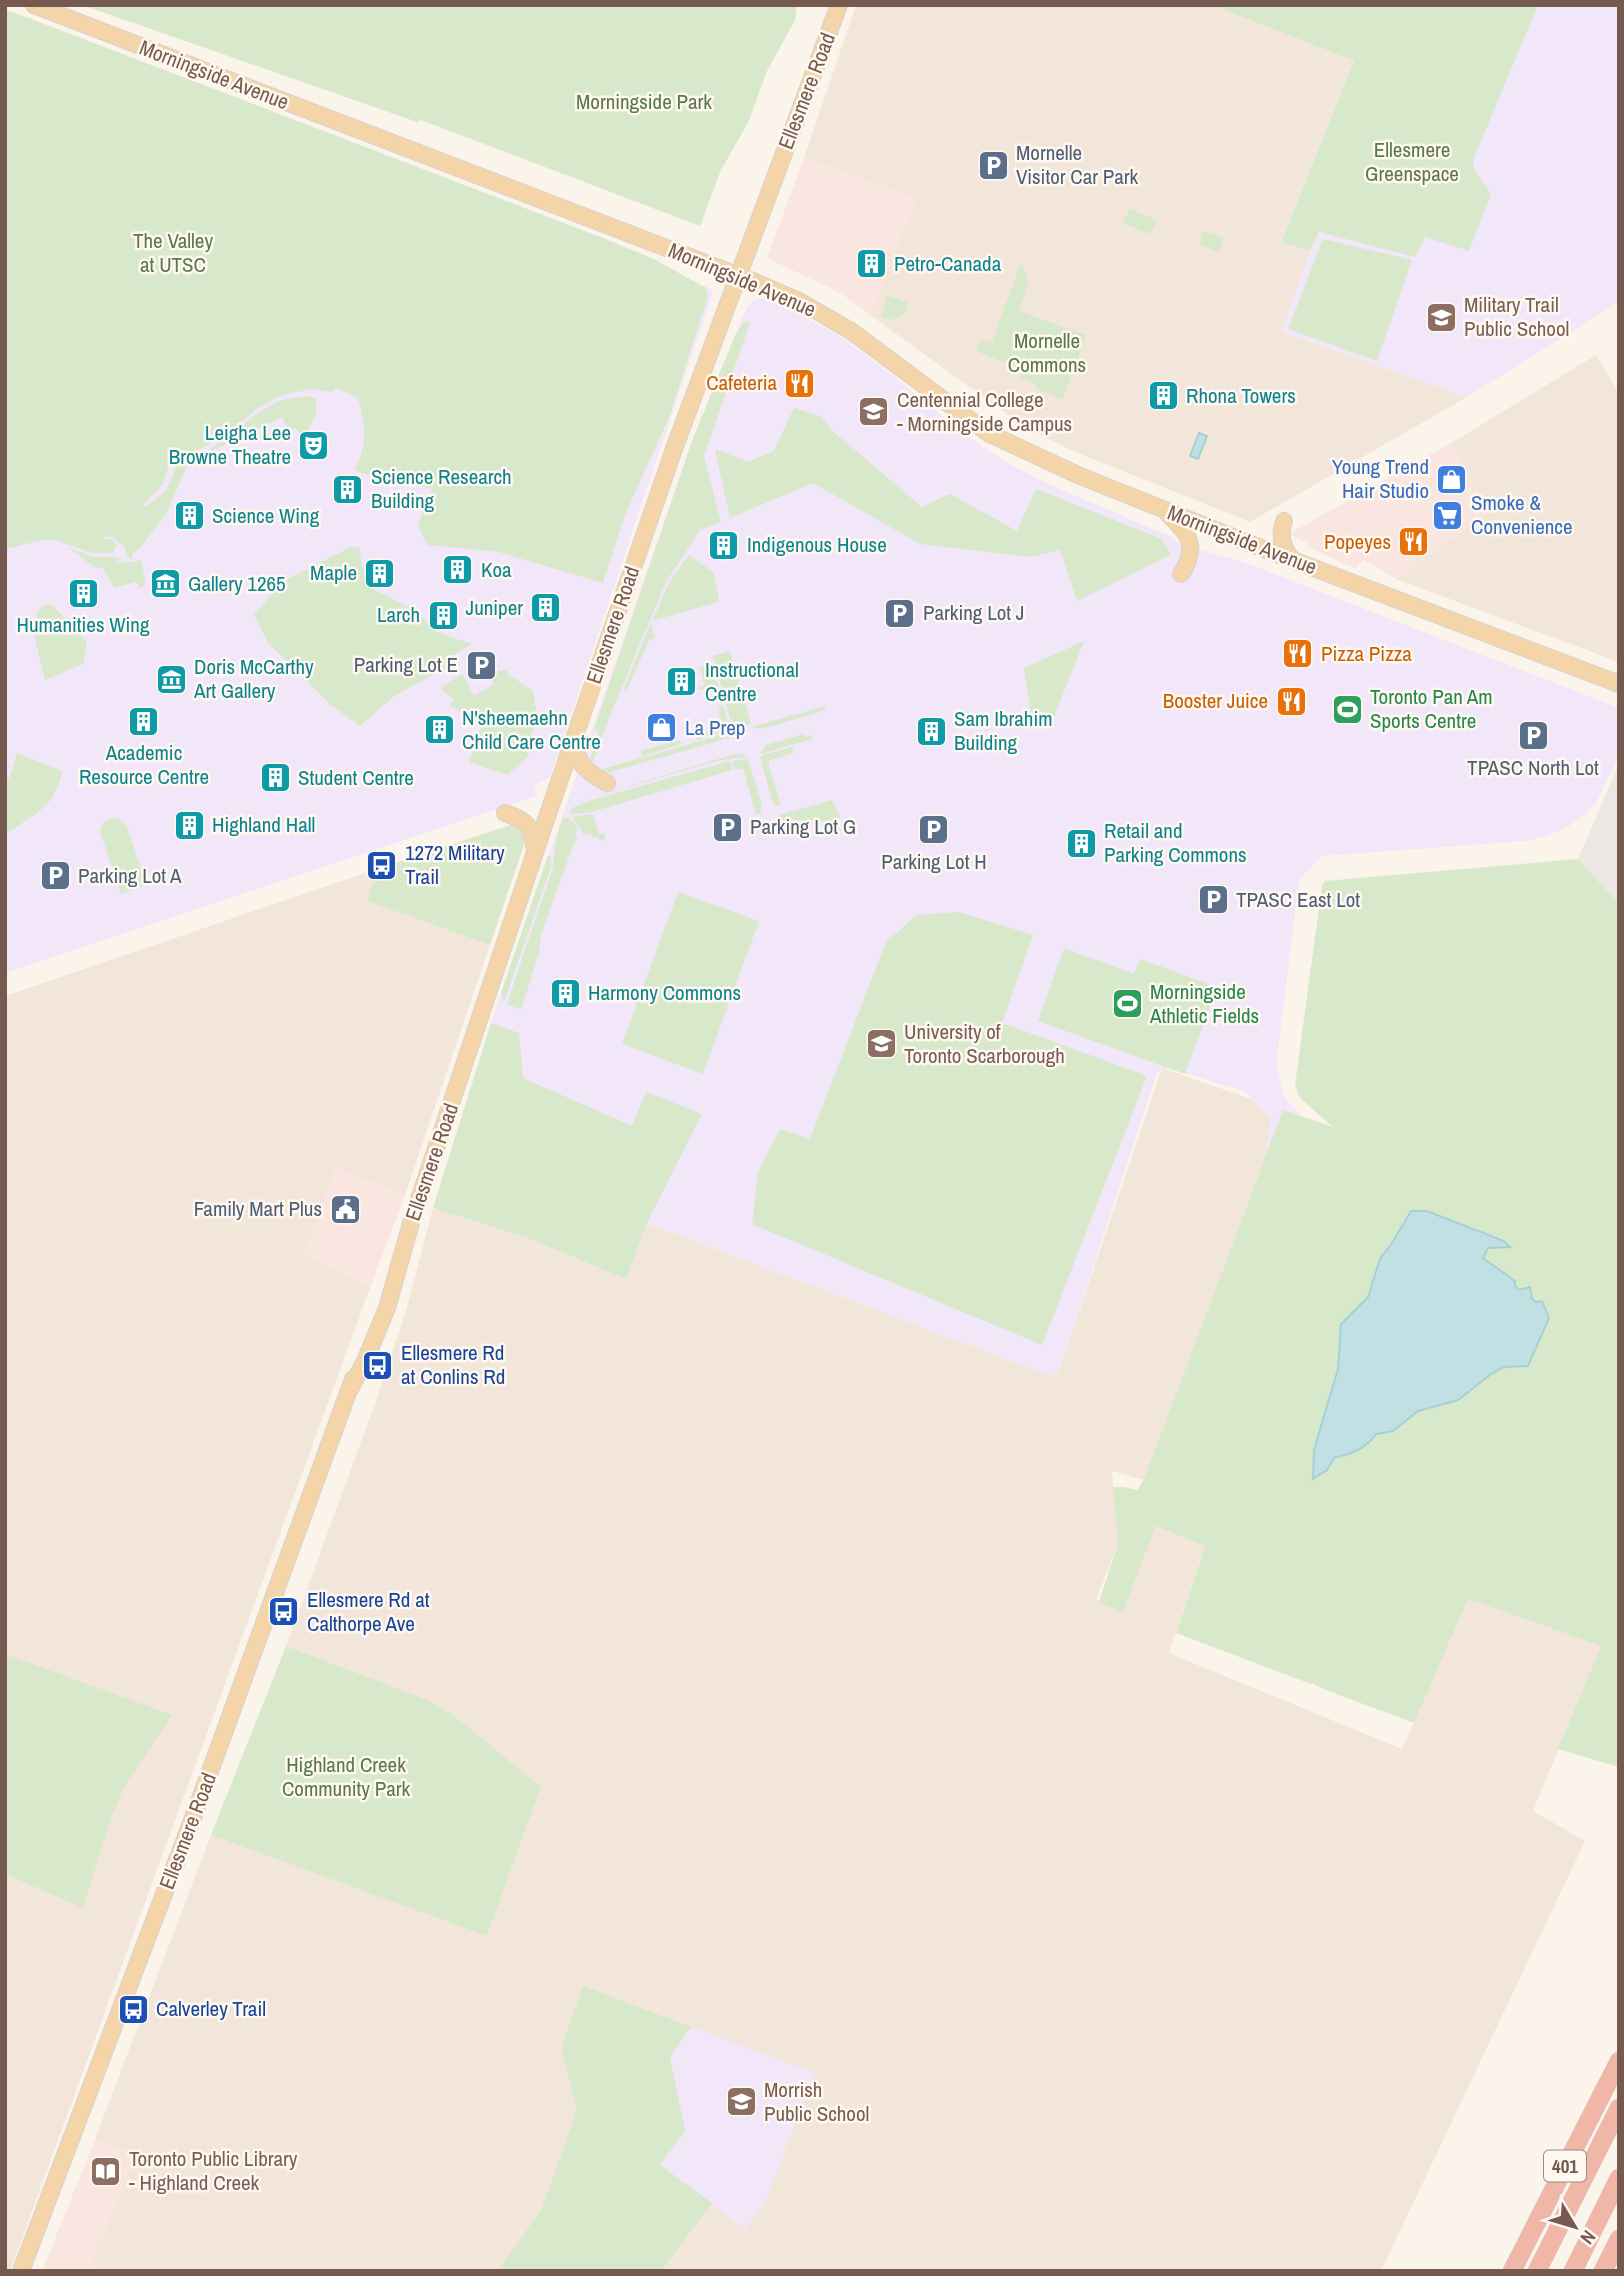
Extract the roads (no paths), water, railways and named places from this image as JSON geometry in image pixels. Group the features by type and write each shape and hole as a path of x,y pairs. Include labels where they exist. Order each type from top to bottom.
{"highway":[{"name":"401","path":"1511,2271 1619,2061"},
{"name":"401","path":"1537,2271 1619,2108"},
{"name":"401","path":"1573,2271 1619,2178"},
{"path":"1603,2271 1619,2239"}],"main road":[{"name":"Morningside Avenue","path":"34,5 739,275 799,301 851,331 988,433 1080,476 1619,684"},
{"name":"Ellesmere Road","path":"21,2271 197,1807 402,1249 674,449 839,5"},
{"path":"1164,510 1176,522 1191,545 1189,561 1181,574"},
{"path":"1284,522 1281,536 1291,558"},
{"path":"574,739 575,754 583,765 607,783"},
{"path":"505,813 522,819 528,825 533,834 535,852"}],"water":[{"path":"1199,433 1207,436 1198,459 1190,456"},
{"path":"1411,1211 1427,1211 1504,1241 1510,1247 1488,1248 1483,1258 1515,1281 1519,1290 1530,1287 1532,1299 1536,1302 1542,1301 1549,1318 1528,1366 1504,1367 1458,1400 1418,1411 1393,1431 1376,1434 1368,1444 1358,1450 1334,1458 1327,1470 1313,1479 1314,1450 1338,1369 1341,1324 1368,1297 1380,1259"}],"place":[{"name":"Mornelle Visitor Car Park","path":"993,165"},
{"name":"Petro-Canada","path":"871,264"},
{"name":"Military Trail Public School","path":"1441,317"},
{"name":"Cafeteria","path":"800,383"},
{"name":"Rhona Towers","path":"1163,396"},
{"name":"Centennial College - Morningside Campus","path":"874,412"},
{"name":"Leigha Lee Browne Theatre","path":"314,445"},
{"name":"Young Trend Hair Studio","path":"1452,479"},
{"name":"Science Research Building","path":"348,489"},
{"name":"Smoke & Convenience","path":"1448,515"},
{"name":"Science Wing","path":"189,516"},
{"name":"Popeyes","path":"1414,542"},
{"name":"Indigenous House","path":"724,545"},
{"name":"Koa","path":"458,570"},
{"name":"Maple","path":"380,573"},
{"name":"Gallery 1265","path":"165,584"},
{"name":"Humanities Wing","path":"83,593"},
{"name":"Juniper","path":"546,608"},
{"name":"Parking Lot J","path":"900,613"},
{"name":"Larch","path":"443,615"},
{"name":"Pizza Pizza","path":"1298,654"},
{"name":"Parking Lot E","path":"481,665"},
{"name":"Doris McCarthy Art Gallery","path":"171,679"},
{"name":"Instructional Centre","path":"682,682"},
{"name":"Booster Juice","path":"1291,701"},
{"name":"Toronto Pan Am Sports Centre","path":"1347,709"},
{"name":"Academic Resource Centre","path":"144,721"},
{"name":"La Prep","path":"662,728"},
{"name":"N'sheemaehn Child Care Centre","path":"439,730"},
{"name":"Sam Ibrahim Building","path":"931,731"},
{"name":"TPASC North Lot","path":"1533,736"},
{"name":"Student Centre","path":"275,778"},
{"name":"Highland Hall","path":"189,825"},
{"name":"Parking Lot G","path":"727,827"},
{"name":"Parking Lot H","path":"934,830"},
{"name":"Retail and Parking Commons","path":"1081,843"},
{"name":"1272 Military Trail","path":"382,865"},
{"name":"Parking Lot A","path":"55,876"},
{"name":"TPASC East Lot","path":"1213,900"},
{"name":"Harmony Commons","path":"565,993"},
{"name":"Morningside Athletic Fields","path":"1127,1004"},
{"name":"University of Toronto Scarborough","path":"881,1044"},
{"name":"Family Mart Plus","path":"345,1209"},
{"name":"Ellesmere Rd at Conlins Rd","path":"378,1365"},
{"name":"Ellesmere Rd at Calthorpe Ave","path":"284,1612"},
{"name":"Calverley Trail","path":"133,2009"},
{"name":"Morrish Public School","path":"741,2102"},
{"name":"Toronto Public Library - Highland Creek","path":"106,2171"}],"park label":[{"name":"Morningside Park","path":"644,102"},
{"name":"Ellesmere Greenspace","path":"1412,162"},
{"name":"The Valley at UTSC","path":"173,253"},
{"name":"Mornelle Commons","path":"1047,353"},
{"name":"Highland Creek Community Park","path":"346,1777"}]}
